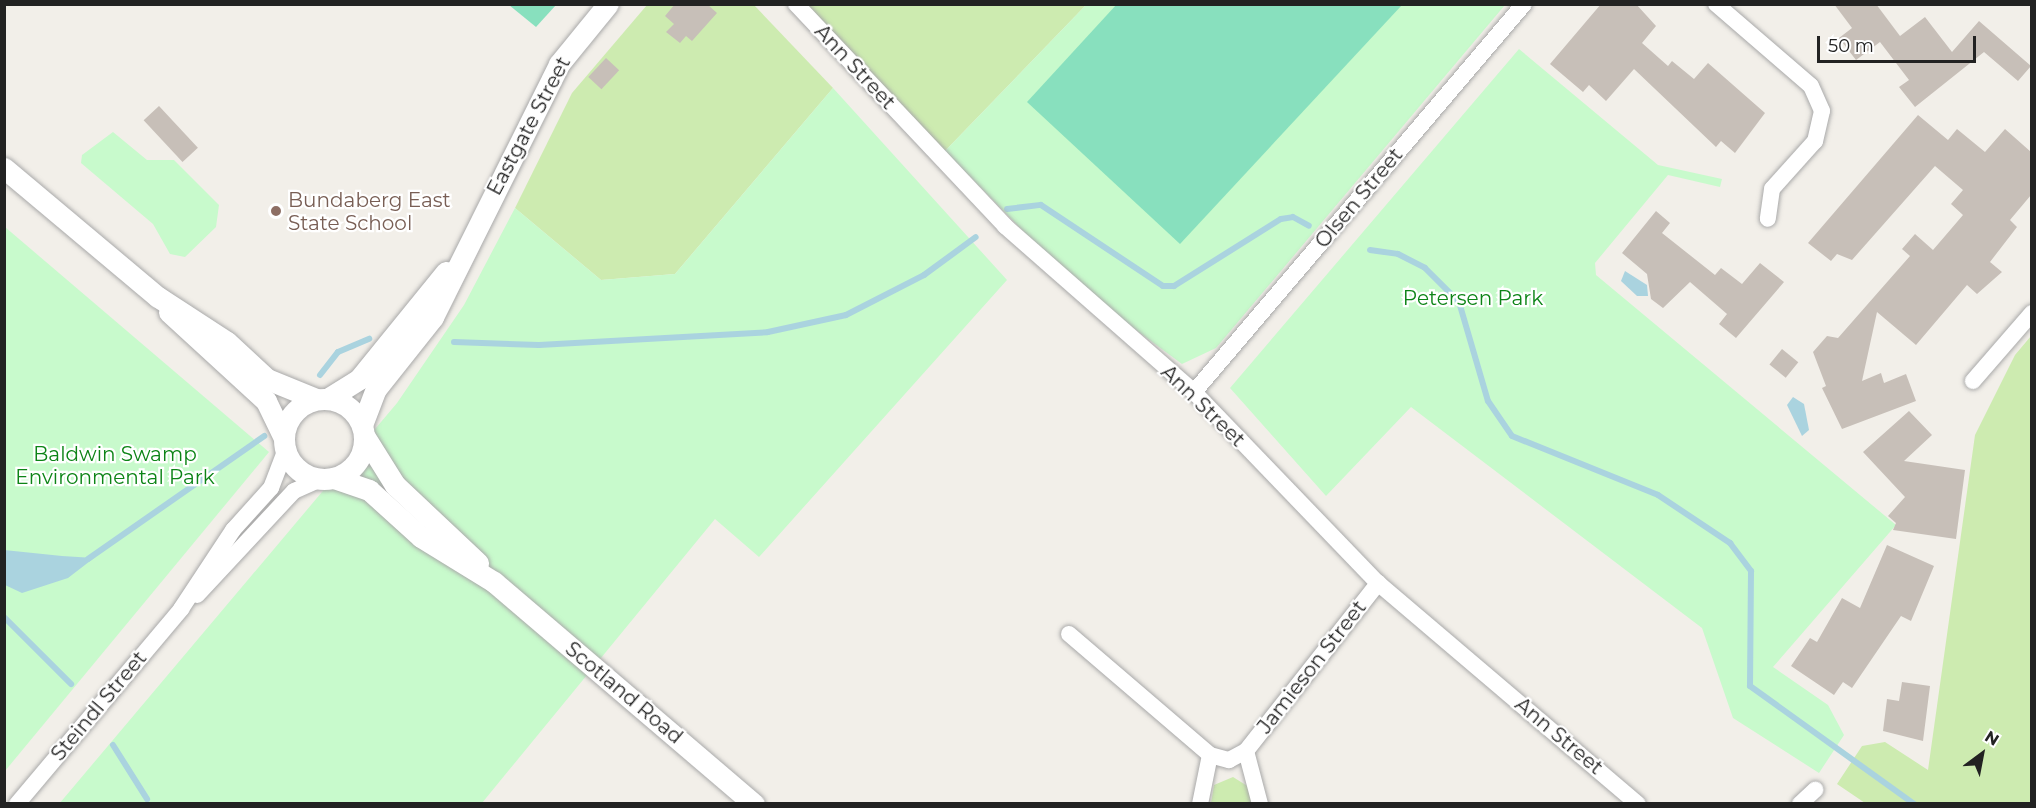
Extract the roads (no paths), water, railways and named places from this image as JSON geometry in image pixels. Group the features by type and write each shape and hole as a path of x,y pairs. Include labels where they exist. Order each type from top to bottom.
{"street":[{"name":"Eastgate Street","path":"364,431 376,389 433,317 462,254 559,64 608,4"},
{"name":"Ann Street","path":"796,4 1005,226 1194,392 1378,584 1620,798 1638,804"},
{"name":"Olsen Street","path":"1194,392 1524,4"},
{"path":"1716,4 1805,81 1822,111 1815,141 1772,189 1768,219"},
{"path":"4,168 158,297 226,342 275,385 349,407 364,431 357,463 328,479 299,471 284,445 266,401 196,342 158,297"},
{"name":"Eastgate Street","path":"323,398 358,379 462,254"},
{"path":"1973,381 2031,313"},
{"path":"284,445 292,412 323,398"},
{"name":"Scotland Road","path":"364,431 395,485 453,534 494,582"},
{"name":"Steindl Street","path":"17,804 181,609 233,530 271,488 284,445"},
{"name":"Scotland Road","path":"328,479 369,490 421,537 494,582 754,804"},
{"name":"Steindl Street","path":"181,609 227,568 294,491 328,479"},
{"name":"Jamieson Street","path":"1210,755 1229,760 1246,751 1378,584"},
{"path":"1069,634 1210,755 1200,804"},
{"name":"Jamieson Street","path":"1246,751 1260,804"},
{"path":"1800,804 1815,790"}],"water":[{"path":"1625,271 1647,285 1648,296 1637,296 1621,281"},
{"path":"1793,397 1804,404 1809,430 1802,436 1787,405"},
{"path":"4,550 94,558 68,578 22,593 5,585"}],"waterway":[{"path":"1007,209 1041,205 1163,286 1174,286 1281,219 1293,217 1309,226"},
{"path":"454,342 539,345 768,332 846,315 924,275 976,237"},
{"path":"1370,250 1398,254 1425,268 1459,302 1488,401 1512,436 1658,495 1730,543 1751,571 1750,686 1914,804"},
{"path":"320,375 338,352 369,339"},
{"path":"88,559 264,436"},
{"path":"4,617 71,684"},
{"path":"113,745 147,799"}],"place":[{"name":"Bundaberg East State School","path":"276,211"}],"park label":[{"name":"Petersen Park","path":"1473,298"},
{"name":"Baldwin Swamp Environmental Park","path":"115,466"}]}
